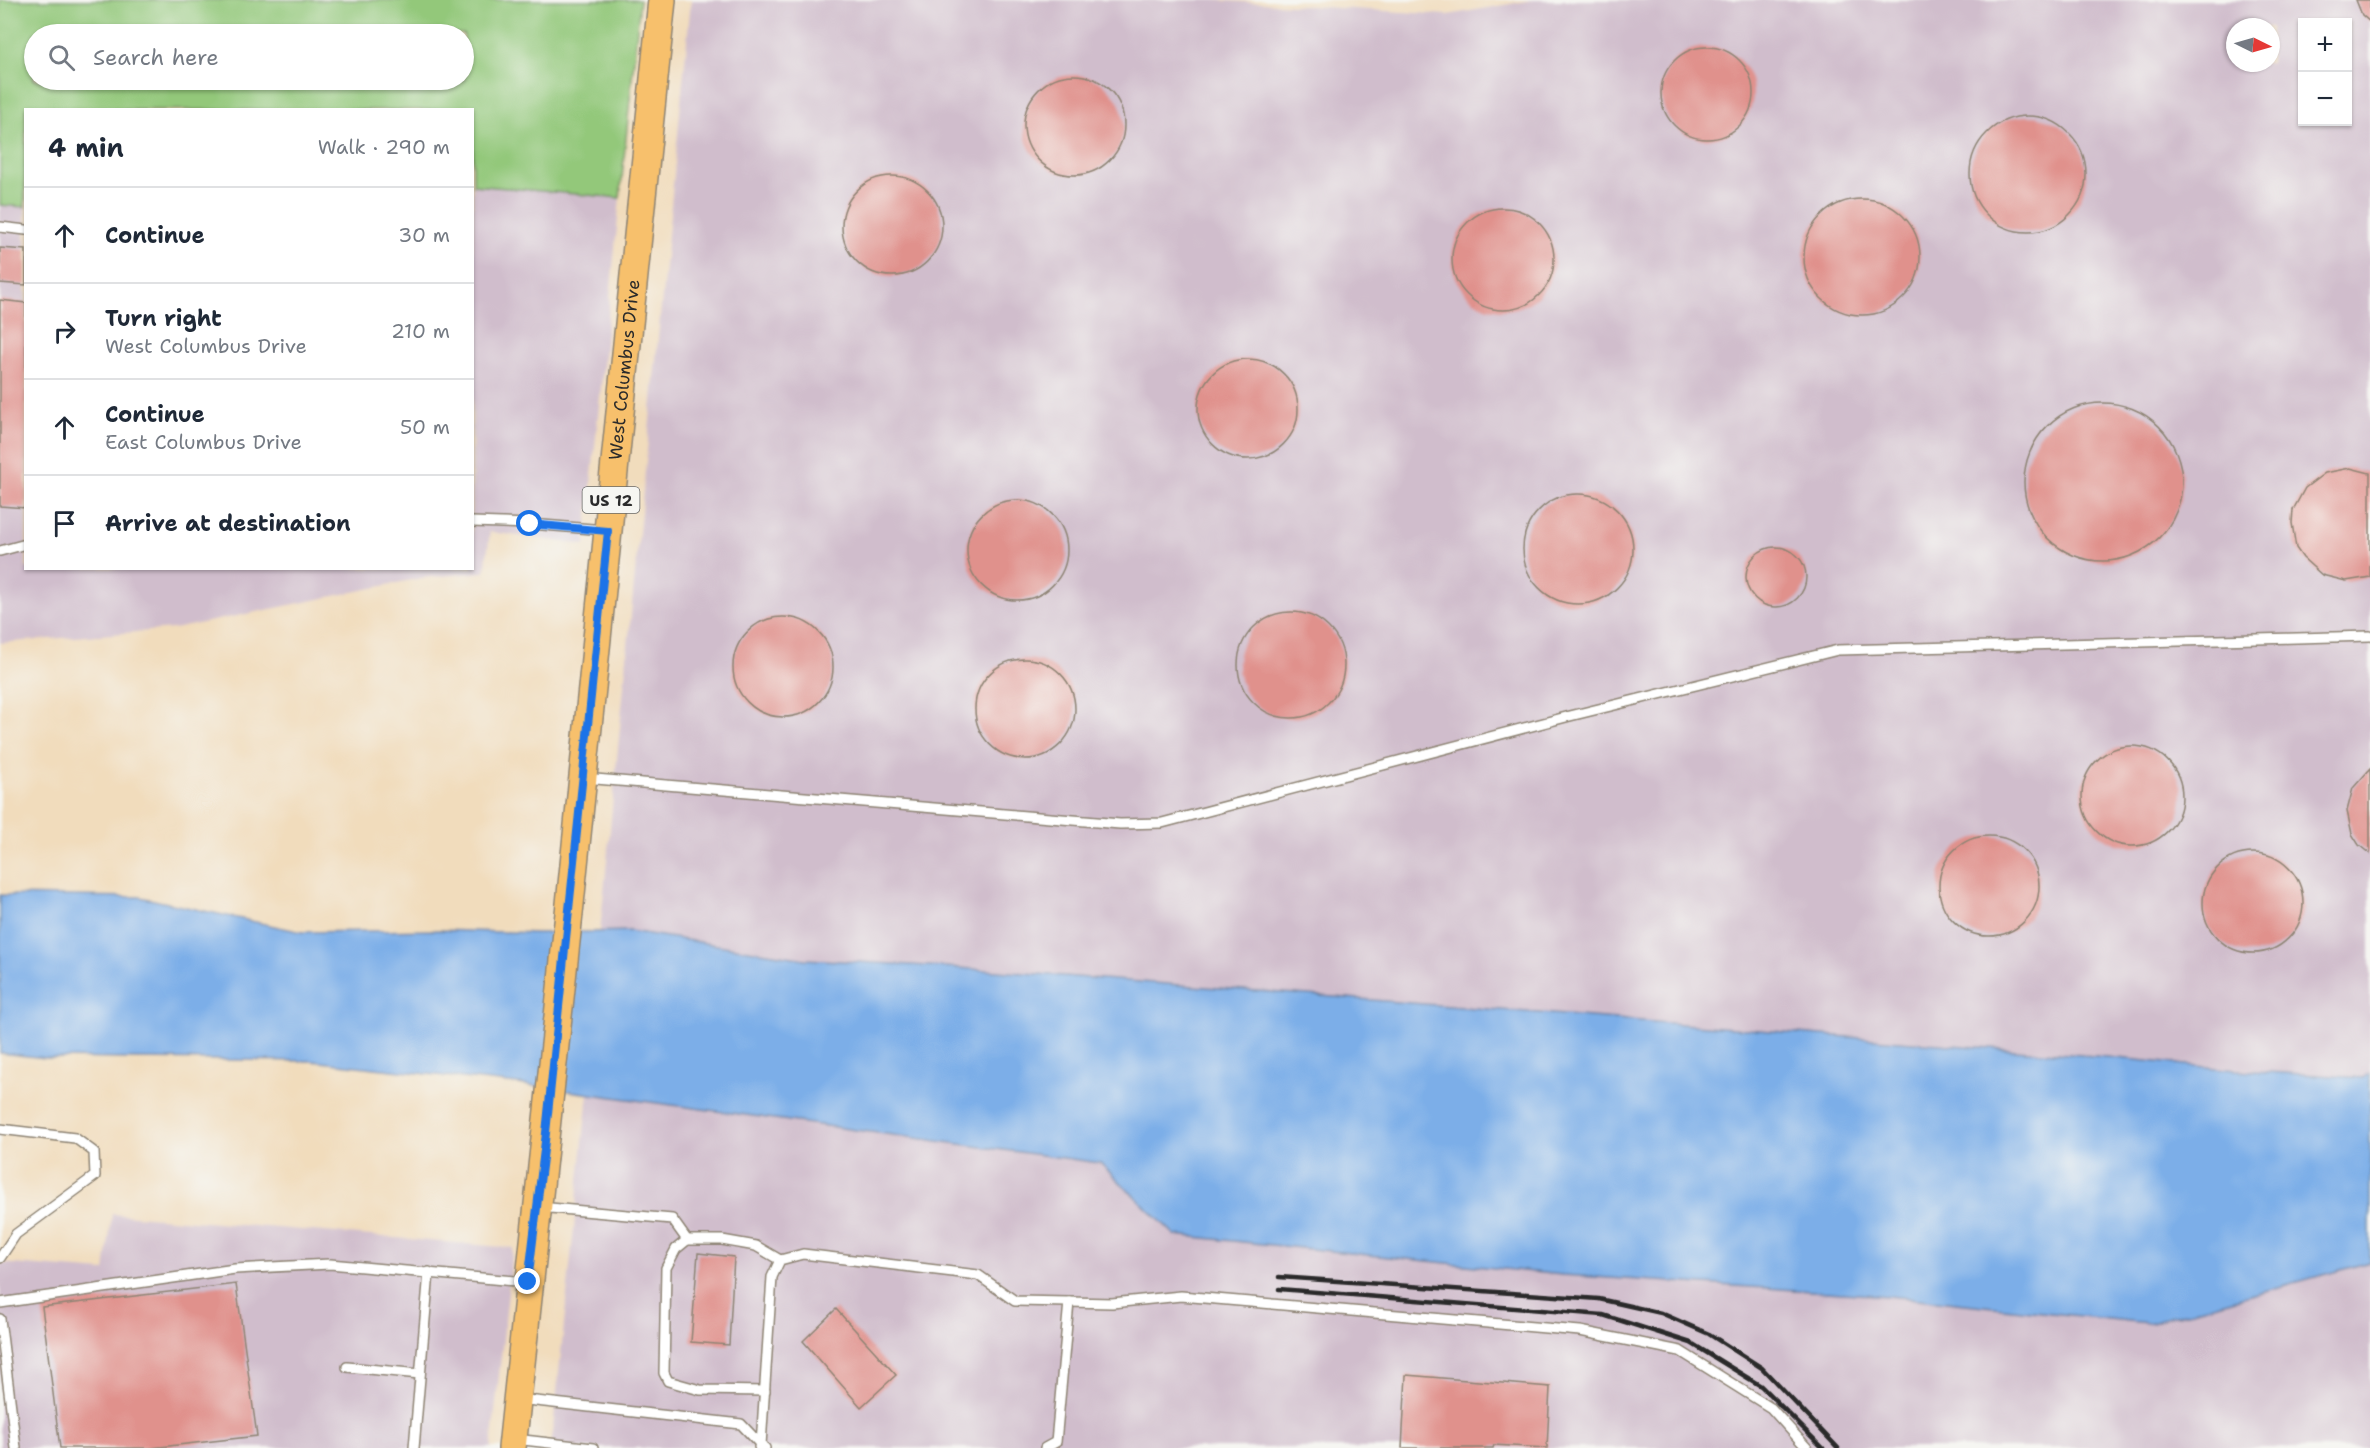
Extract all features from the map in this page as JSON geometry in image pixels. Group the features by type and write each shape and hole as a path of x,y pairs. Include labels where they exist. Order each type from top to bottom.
{"main road":[{"name":"West Columbus Drive","path":"537,1207 662,0"},
{"name":"US 12","path":"513,1444 537,1207"}],"lane":[{"path":"0,227 24,230"},
{"path":"474,522 608,531"},
{"path":"0,550 24,544"},
{"path":"583,778 1120,824 1162,822 1570,716 1838,650 2370,636"},
{"path":"0,1129 75,1138 94,1152 95,1176 16,1234 0,1258"},
{"path":"537,1207 672,1219 687,1240"},
{"path":"765,1391 700,1390 668,1381 664,1373 666,1268 676,1249 687,1240 722,1240 756,1246 780,1260 803,1254 978,1275 1015,1300 1112,1303 1181,1296 1580,1331 1680,1351 1771,1408 1807,1448"},
{"path":"761,1447 772,1277 780,1260"},
{"path":"0,1302 235,1269 330,1264 528,1282"},
{"path":"414,1448 429,1272"},
{"path":"1045,1448 1057,1445 1069,1302"},
{"path":"0,1319 15,1448"},
{"path":"347,1367 420,1374"},
{"path":"518,1399 741,1424 761,1447"},
{"path":"513,1444 593,1448"}],"shaded area":[{"path":"691,0 1214,0 1448,15 1532,0 2370,0 2370,1073 2364,1078 2236,1070 2107,1057 946,967 805,959 630,931 600,932"},
{"path":"474,185 620,198 585,545 490,532 485,572 421,578 174,629 0,643 0,205 24,207 24,570 474,570"},
{"path":"588,1094 1100,1163 1175,1235 1562,1275 1889,1296 2148,1323 2370,1262 2370,1448 551,1448"},
{"path":"112,1214 513,1248 491,1448 0,1448 0,1263 105,1271"}],"green space":[{"path":"0,0 640,0 620,198 474,185 474,108 24,108 24,207 0,205"}],"water":[{"path":"0,895 140,897 302,932 630,931 805,959 946,967 2107,1057 2236,1070 2364,1078 2370,1073 2370,1262 2148,1323 1889,1296 1562,1275 1175,1235 1100,1163 517,1084 312,1061 46,1058 0,1053"}],"building":[{"path":"2356,0 2370,0 2370,22 2362,15"},
{"path":"1707,47 1725,51 1739,61 1749,75 1753,93 1749,111 1739,125 1725,135 1707,139 1689,135 1675,125 1665,111 1661,93 1665,75 1675,61 1689,51"},
{"path":"1074,75 1102,83 1116,97 1124,125 1116,153 1102,167 1074,175 1046,167 1032,153 1024,125 1032,97 1046,83"},
{"path":"2028,116 2050,120 2069,133 2082,152 2086,174 2082,196 2069,215 2050,228 2028,232 2006,228 1987,215 1974,196 1970,174 1974,152 1987,133 2006,120"},
{"path":"892,176 920,184 934,198 942,226 934,254 920,268 892,276 864,268 850,254 842,226 850,198 864,184"},
{"path":"1862,199 1884,203 1903,216 1916,235 1920,257 1916,279 1903,298 1884,311 1862,315 1840,311 1821,298 1808,279 1804,257 1808,235 1821,216 1840,203"},
{"path":"1503,208 1523,212 1539,223 1550,239 1554,259 1550,279 1539,295 1523,306 1503,310 1483,306 1467,295 1456,279 1452,259 1456,239 1467,223 1483,212"},
{"path":"0,248 24,250 24,285 0,283"},
{"path":"0,300 24,303 24,508 0,506"},
{"path":"1248,359 1276,367 1290,381 1298,409 1290,437 1276,451 1248,459 1220,451 1206,437 1198,409 1206,381 1220,367"},
{"path":"2103,403 2133,409 2147,416 2159,426 2169,438 2176,452 2182,482 2176,512 2169,526 2159,538 2147,548 2133,555 2103,561 2073,555 2059,548 2047,538 2037,526 2030,512 2024,482 2030,452 2037,438 2047,426 2059,416 2073,409"},
{"path":"2350,468 2370,473 2370,577 2346,581 2322,575 2303,558 2296,548 2292,523 2293,510 2305,488 2325,473"},
{"path":"1578,494 1599,499 1617,510 1628,528 1633,549 1628,570 1617,588 1599,599 1578,604 1557,599 1539,588 1528,570 1523,549 1528,528 1539,510 1557,499"},
{"path":"1017,500 1045,508 1059,522 1067,550 1059,578 1045,592 1017,600 989,592 975,578 967,550 975,522 989,508"},
{"path":"1776,547 1797,556 1806,577 1797,598 1776,607 1755,598 1746,577 1755,556"},
{"path":"1291,612 1311,616 1329,627 1340,645 1344,665 1340,685 1329,703 1311,714 1291,718 1271,714 1253,703 1242,685 1238,665 1242,645 1253,627 1271,616"},
{"path":"783,617 811,625 825,639 833,667 825,695 811,709 783,717 755,709 741,695 733,667 741,639 755,625"},
{"path":"1025,659 1053,667 1067,681 1075,709 1067,737 1053,751 1025,759 997,751 983,737 975,709 983,681 997,667"},
{"path":"2132,746 2160,754 2174,768 2182,796 2174,824 2160,838 2132,846 2104,838 2090,824 2082,796 2090,768 2104,754"},
{"path":"2370,769 2370,854 2359,845 2352,834 2347,811 2353,788"},
{"path":"1989,836 2017,844 2031,858 2039,886 2031,914 2017,928 1989,936 1961,928 1947,914 1939,886 1947,858 1961,844"},
{"path":"2253,853 2281,861 2295,875 2303,903 2295,931 2281,945 2253,953 2225,945 2211,931 2203,903 2211,875 2225,861"},
{"path":"698,1253 734,1257 729,1345 691,1342"},
{"path":"236,1284 257,1436 151,1448 60,1448 42,1307"},
{"path":"836,1309 896,1375 861,1407 803,1341"},
{"path":"1406,1375 1550,1387 1547,1448 1494,1445 1493,1448 1402,1448"}],"railway":[{"path":"1279,1277 1599,1299 1661,1313 1709,1334 1762,1368 1838,1448"},
{"path":"1279,1289 1603,1315 1691,1343 1761,1386 1823,1448"}],"route":[{"path":"528,1282 546,1133 608,531 530,524"}]}
